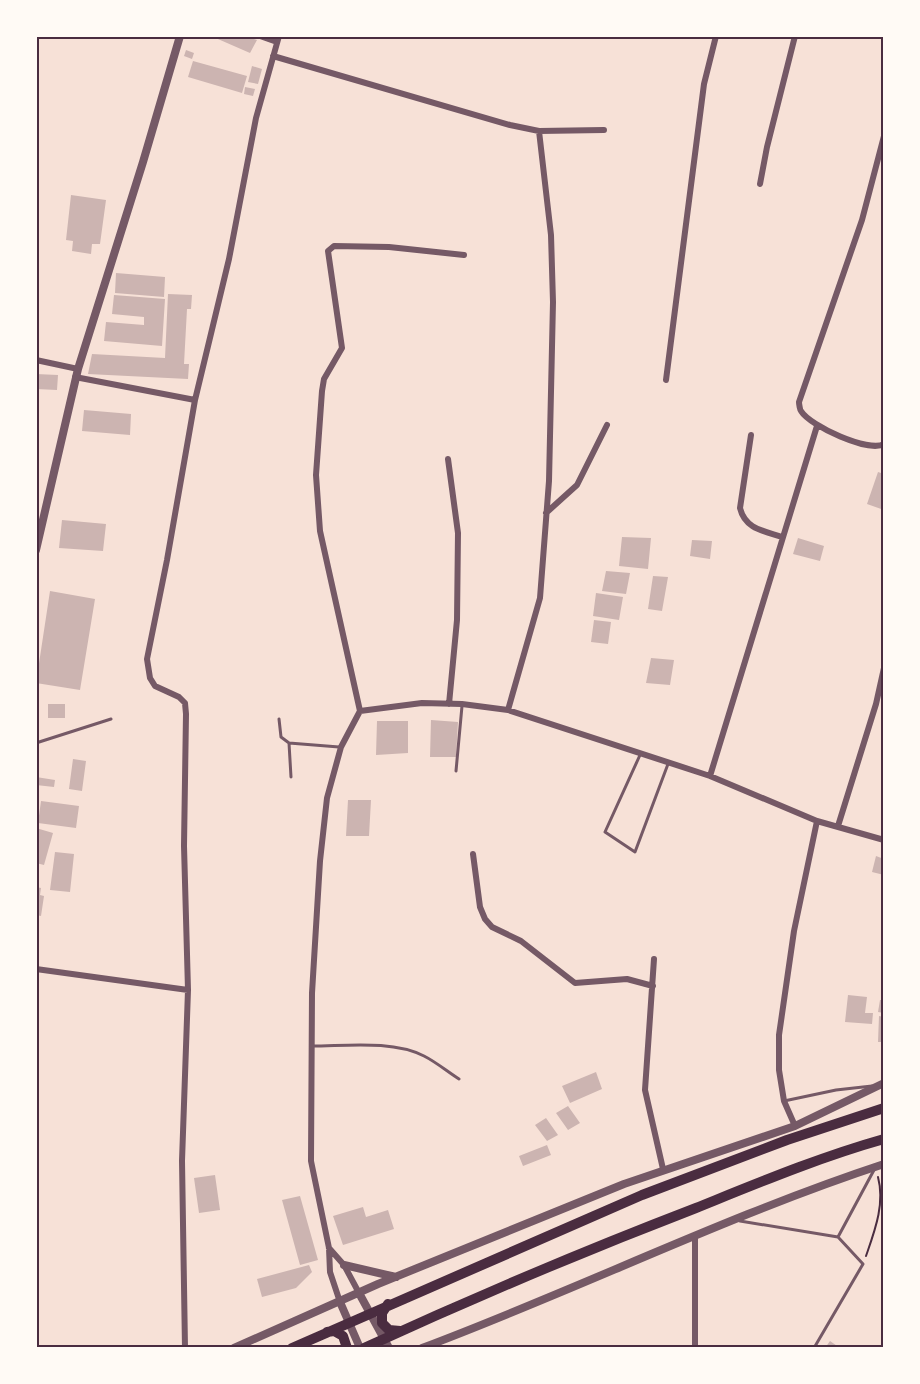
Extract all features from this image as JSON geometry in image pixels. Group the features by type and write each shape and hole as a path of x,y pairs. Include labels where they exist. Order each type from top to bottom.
{"highway":[{"path":"292,1348 388,1304 642,1195 787,1140 884,1108"},
{"path":"362,1348 386,1344 401,1331 656,1223 787,1172 884,1138"},
{"path":"388,1304 382,1313 382,1323 389,1330 401,1331"},
{"path":"327,1332 334,1331 343,1336 347,1348"}],"street":[{"path":"36,550 77,373 180,36"},
{"path":"186,1348 182,1161 188,990 184,846 186,714 185,703 179,697 155,686 150,678 147,659 195,400 229,259 256,118 278,39 260,36"},
{"path":"666,380 704,84 716,36"},
{"path":"760,184 795,36"},
{"path":"273,56 443,108 538,131 604,130"},
{"path":"508,710 537,614 546,513 553,302 550,235 538,131"},
{"path":"884,136 862,220 799,402 801,411 817,426 860,444 880,446 884,444"},
{"path":"362,1348 348,1322 330,1272 329,1248 311,1161 312,1046 320,861 327,798 341,747 360,711 319,520 316,475 322,391 324,379 342,348 328,252 334,246 389,247 464,255"},
{"path":"37,359 77,373 195,400"},
{"path":"546,513 577,485 607,424"},
{"path":"710,776 817,426"},
{"path":"751,435 740,508 742,515 749,525 782,537"},
{"path":"448,459 458,533 457,620 449,704"},
{"path":"838,826 876,704 884,668"},
{"path":"360,711 422,703 462,704 508,710 710,776 817,820 884,840"},
{"path":"795,1126 784,1101 779,1070 783,1006 794,931 817,820"},
{"path":"472,854 480,907 492,927 521,941 575,983 627,979 653,986"},
{"path":"654,959 645,1090 663,1169"},
{"path":"36,969 188,990"},
{"path":"234,1348 396,1277 663,1169 795,1126 873,1086 884,1083"},
{"path":"422,1348 437,1345 733,1220 881,1167"},
{"path":"695,1236 695,1348"},
{"path":"329,1248 344,1265 386,1344"},
{"path":"344,1265 396,1277"}],"lane":[{"path":"456,771 462,704"},
{"path":"36,743 111,719"},
{"path":"279,719 281,737 289,743 341,747"},
{"path":"289,743 291,777"},
{"path":"641,753 605,832 635,852 668,762"},
{"path":"312,1046 380,1047 411,1051 424,1056 459,1079"},
{"path":"784,1101 836,1090 873,1086"},
{"path":"838,1237 881,1167"},
{"path":"733,1220 838,1237 863,1264 814,1348"}],"path":[{"path":"863,1264 880,1209 881,1167"}],"building":[{"path":"211,36 246,36 257,40 250,53"},
{"path":"186,50 194,53 192,59 184,56"},
{"path":"193,61 247,76 242,93 188,77"},
{"path":"252,66 262,69 258,84 248,82"},
{"path":"245,87 255,89 253,96 244,94"},
{"path":"71,195 106,200 100,244 92,244 91,254 72,251 73,241 66,240"},
{"path":"116,273 165,277 164,297 115,293"},
{"path":"168,294 192,295 191,309 187,309 184,364 189,364 188,379 88,374 92,354 165,358"},
{"path":"114,295 165,299 162,346 104,341 106,322 144,325 144,317 112,314"},
{"path":"36,374 58,375 57,390 36,389"},
{"path":"84,410 131,414 130,435 82,431"},
{"path":"878,472 884,474 884,510 867,504"},
{"path":"62,520 106,524 103,551 59,548"},
{"path":"622,537 651,538 648,569 619,566"},
{"path":"798,538 824,546 820,561 793,554"},
{"path":"692,540 712,541 710,559 690,556"},
{"path":"606,571 630,573 626,594 602,591"},
{"path":"653,576 668,577 662,611 648,609"},
{"path":"50,591 95,599 80,690 36,683"},
{"path":"596,593 623,597 619,620 593,616"},
{"path":"594,620 611,622 608,644 591,642"},
{"path":"651,658 674,660 670,685 646,683"},
{"path":"48,704 65,704 65,718 48,718"},
{"path":"431,720 458,722 456,757 430,757"},
{"path":"377,721 408,721 408,753 376,755"},
{"path":"73,759 86,761 82,791 69,789"},
{"path":"36,777 55,780 54,787 36,785"},
{"path":"348,800 371,800 369,836 346,836"},
{"path":"41,801 79,806 76,828 38,823"},
{"path":"36,828 53,833 44,865 36,863"},
{"path":"55,852 74,854 70,892 50,890"},
{"path":"876,856 884,859 884,875 872,872"},
{"path":"36,887 41,888 40,895 44,896 41,916 36,915"},
{"path":"848,995 867,997 865,1013 873,1013 872,1024 845,1022"},
{"path":"880,1000 884,1000 884,1013 878,1012"},
{"path":"879,1016 884,1017 884,1042 878,1042"},
{"path":"596,1072 602,1089 570,1103 562,1086"},
{"path":"568,1106 580,1123 568,1130 556,1113"},
{"path":"546,1118 558,1135 547,1141 535,1125"},
{"path":"547,1145 551,1155 523,1166 519,1156"},
{"path":"215,1175 220,1210 199,1213 194,1178"},
{"path":"300,1196 318,1260 300,1265 282,1200"},
{"path":"363,1207 366,1217 388,1210 394,1229 343,1245 333,1216"},
{"path":"309,1265 312,1272 296,1288 262,1297 257,1279"},
{"path":"830,1341 840,1348 825,1348"}]}
